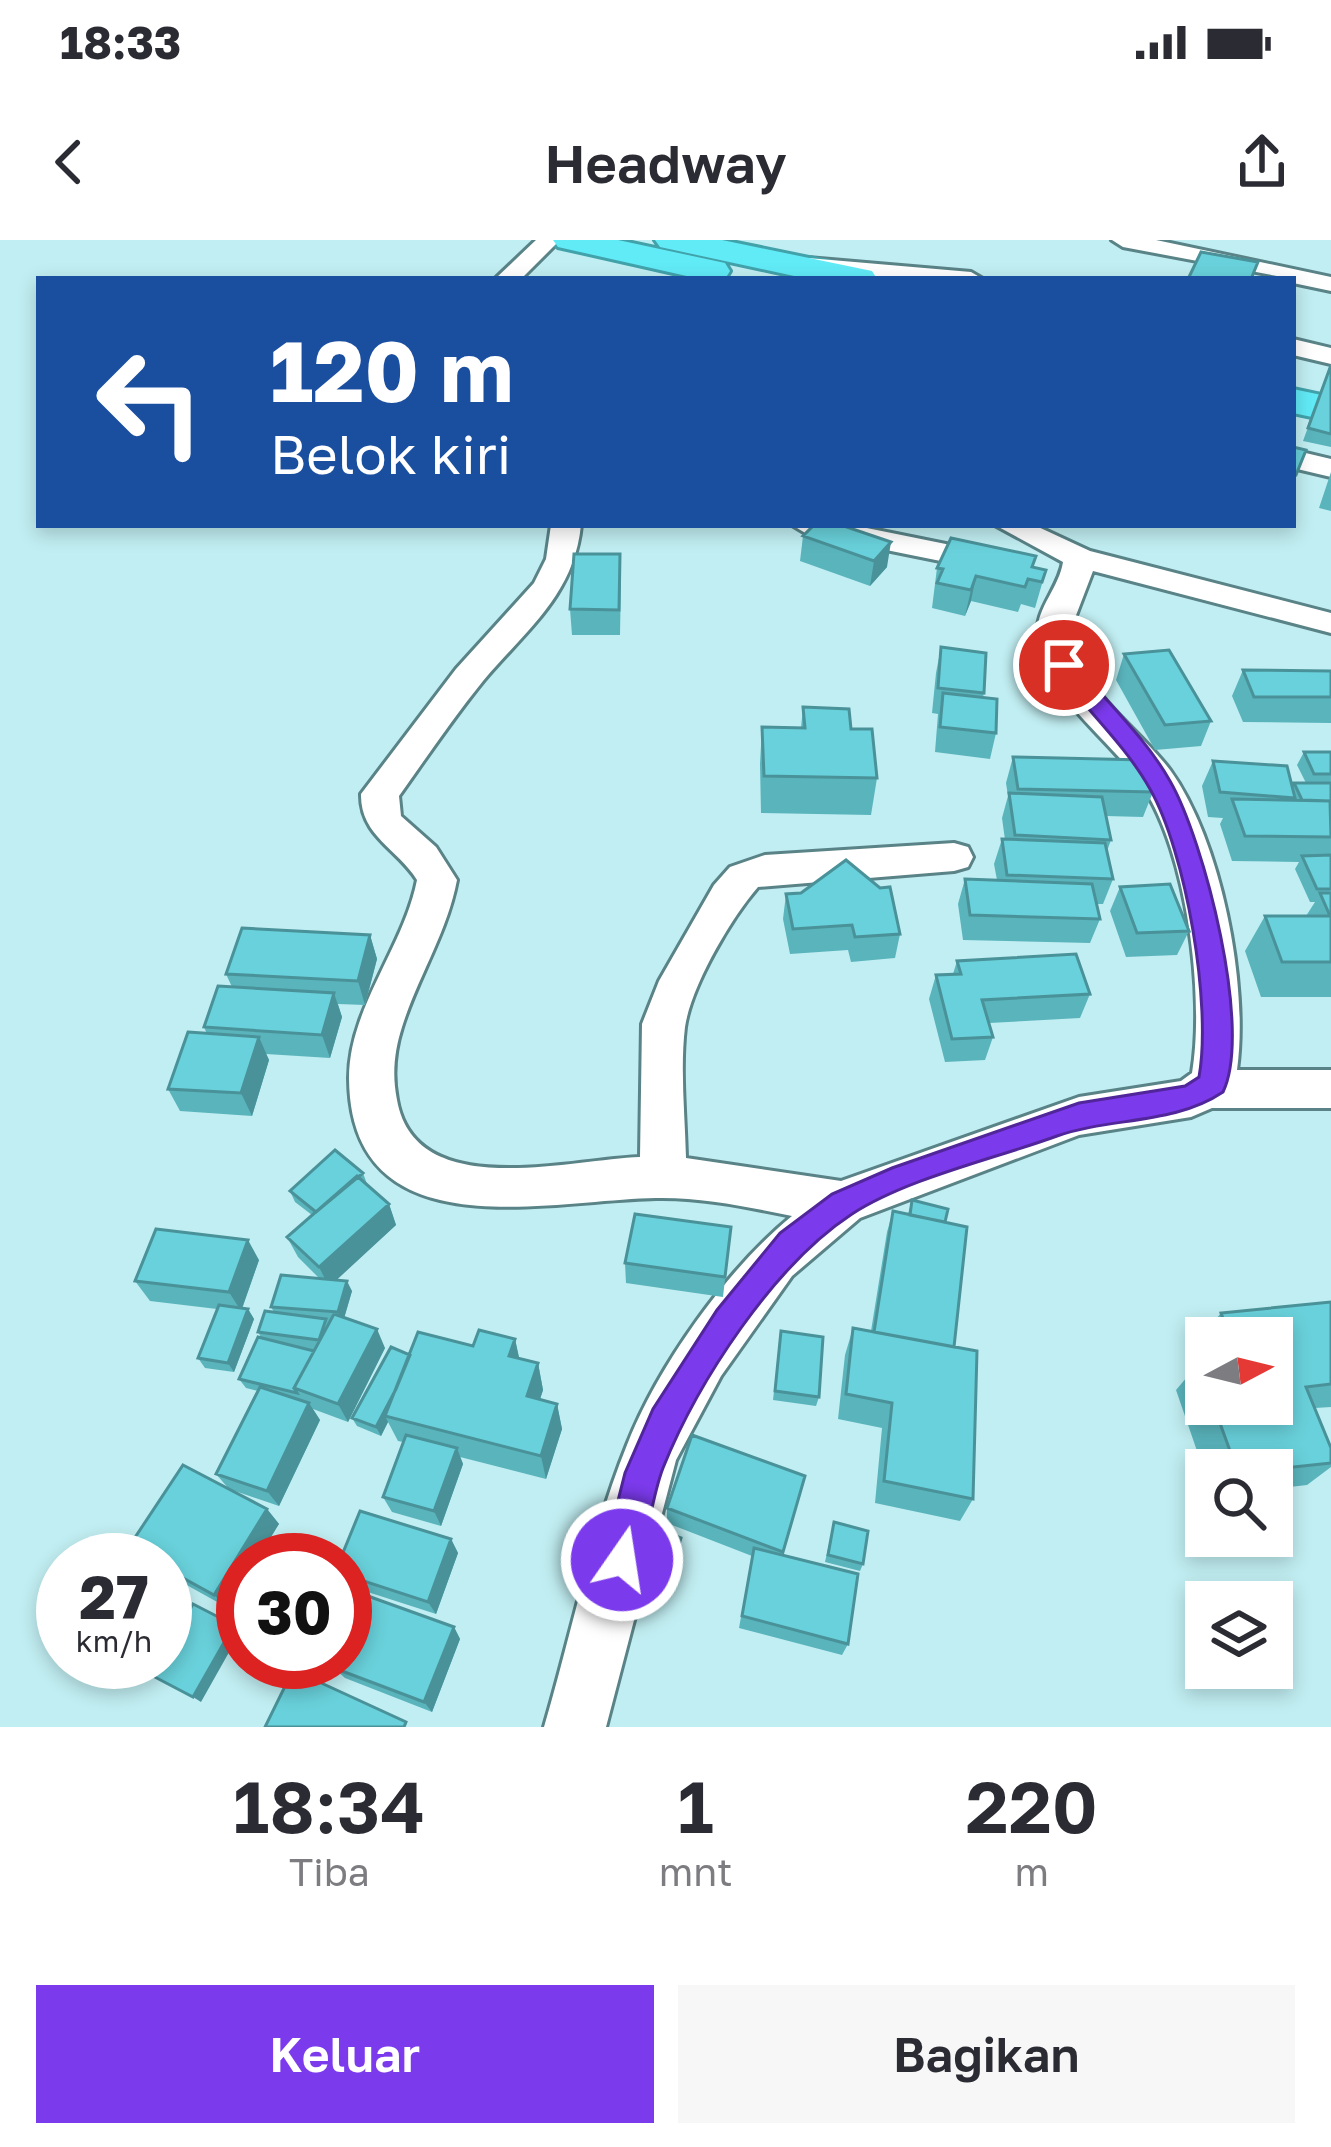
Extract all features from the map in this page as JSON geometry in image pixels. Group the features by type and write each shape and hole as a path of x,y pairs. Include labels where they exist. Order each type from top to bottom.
{"highway":[{"path":"570,240 734,276"},
{"path":"672,240 845,276"},
{"path":"1296,376 1331,383"},
{"path":"1296,402 1331,410"}],"street":[{"path":"510,276 549,240"},
{"path":"1123,240 1293,276"},
{"path":"789,264 934,276"},
{"path":"1296,277 1331,284"},
{"path":"1296,348 1331,356"},
{"path":"1296,460 1331,468"},
{"path":"566,528 562,559 548,587 455,693 380,794 384,823 428,858 436,880 432,904 378,1031 371,1080 373,1110 392,1156 412,1172 439,1182 536,1186 663,1176 843,1203"},
{"path":"825,528 1076,569 1331,623"},
{"path":"1014,528 1076,569"},
{"path":"1076,569 1058,605 1053,630 1058,651 1074,680 1163,788 1185,840 1210,946 1218,1009 1219,1053 1208,1089"},
{"path":"663,1176 664,1024 674,994 728,895 744,877 765,869 954,857"},
{"path":"575,1727 643,1473 666,1421 703,1358 775,1260 843,1203 892,1181 1079,1116 1191,1098 1208,1089 1331,1089"}],"building":[{"path":"1201,252 1258,262 1252,276 1189,276"},
{"path":"1331,365 1331,434 1308,428"},
{"path":"1296,448 1306,450 1296,475"},
{"path":"811,528 850,528 891,542 874,561 803,536"},
{"path":"951,538 1036,556 1032,567 1046,570 1042,582 1028,579 1025,587 976,576 971,590 937,583 943,569 937,568"},
{"path":"574,554 620,554 619,610 570,609"},
{"path":"941,647 986,653 984,693 938,688"},
{"path":"1169,650 1211,721 1165,725 1124,654"},
{"path":"1243,670 1331,671 1331,697 1254,697"},
{"path":"943,693 997,699 996,733 940,727"},
{"path":"803,707 849,709 851,729 872,729 877,778 764,776 762,727 805,728"},
{"path":"1304,752 1331,752 1331,774 1314,774"},
{"path":"1013,757 1144,760 1153,792 1018,789"},
{"path":"1213,761 1287,766 1295,798 1220,792"},
{"path":"1294,783 1331,783 1331,804 1302,800"},
{"path":"1009,793 1102,797 1111,840 1015,835"},
{"path":"1232,799 1330,801 1331,837 1245,836"},
{"path":"1002,839 1105,843 1113,879 1007,875"},
{"path":"1331,855 1331,889 1317,889 1302,856"},
{"path":"846,860 880,888 890,887 900,934 855,937 852,925 793,929 786,894 801,893"},
{"path":"965,879 1092,884 1100,919 970,915"},
{"path":"1170,884 1189,931 1137,933 1120,887"},
{"path":"1320,893 1331,893 1331,962 1282,962 1265,916 1330,916"},
{"path":"242,928 370,935 358,981 226,974"},
{"path":"1076,954 1090,994 982,1000 993,1037 952,1039 936,975 961,974 957,961"},
{"path":"218,986 334,993 322,1035 204,1027"},
{"path":"188,1032 259,1037 241,1093 168,1089"},
{"path":"335,1150 363,1173 316,1212 290,1191"},
{"path":"357,1176 389,1204 319,1267 287,1237"},
{"path":"912,1200 948,1209 945,1222 910,1215"},
{"path":"893,1211 967,1227 954,1347 874,1332"},
{"path":"635,1214 731,1227 725,1277 625,1263"},
{"path":"156,1229 248,1240 229,1292 135,1281"},
{"path":"281,1275 347,1281 338,1312 271,1307"},
{"path":"1331,1302 1331,1384 1306,1387 1331,1448 1331,1463 1293,1467 1293,1449 1229,1449 1221,1425 1293,1425 1293,1317 1222,1317 1221,1313"},
{"path":"219,1305 248,1309 228,1363 198,1358"},
{"path":"265,1311 326,1319 319,1340 258,1332"},
{"path":"334,1314 377,1329 338,1404 294,1388"},
{"path":"853,1328 977,1351 973,1499 884,1481 892,1403 846,1394"},
{"path":"479,1330 515,1339 509,1356 538,1363 527,1396 557,1404 541,1456 385,1416 418,1332 473,1346"},
{"path":"781,1331 823,1337 819,1397 775,1391"},
{"path":"258,1337 314,1351 294,1388 297,1393 239,1379"},
{"path":"391,1347 410,1355 376,1427 352,1418"},
{"path":"260,1387 309,1403 267,1491 216,1474"},
{"path":"406,1435 457,1448 434,1511 383,1497"},
{"path":"692,1435 805,1476 783,1552 667,1508"},
{"path":"183,1465 267,1509 252,1533 216,1533 214,1595 192,1583 192,1533 138,1533"},
{"path":"360,1511 451,1539 428,1602 372,1584 372,1533 351,1533"},
{"path":"834,1522 868,1531 863,1564 828,1555"},
{"path":"656,1529 681,1538 671,1571 646,1563"},
{"path":"754,1548 858,1574 848,1644 742,1616"},
{"path":"372,1598 454,1627 424,1702 372,1682"},
{"path":"192,1606 216,1616 216,1657 193,1697 178,1689 192,1689"},
{"path":"284,1689 334,1689 406,1722 404,1727 265,1727"}],"route":[{"path":"622,1560 643,1473 666,1421 728,1321 791,1243 843,1203 892,1181 1115,1106 1191,1098 1213,1083 1220,1037 1216,986 1180,824 1158,781 1064,665"}]}
